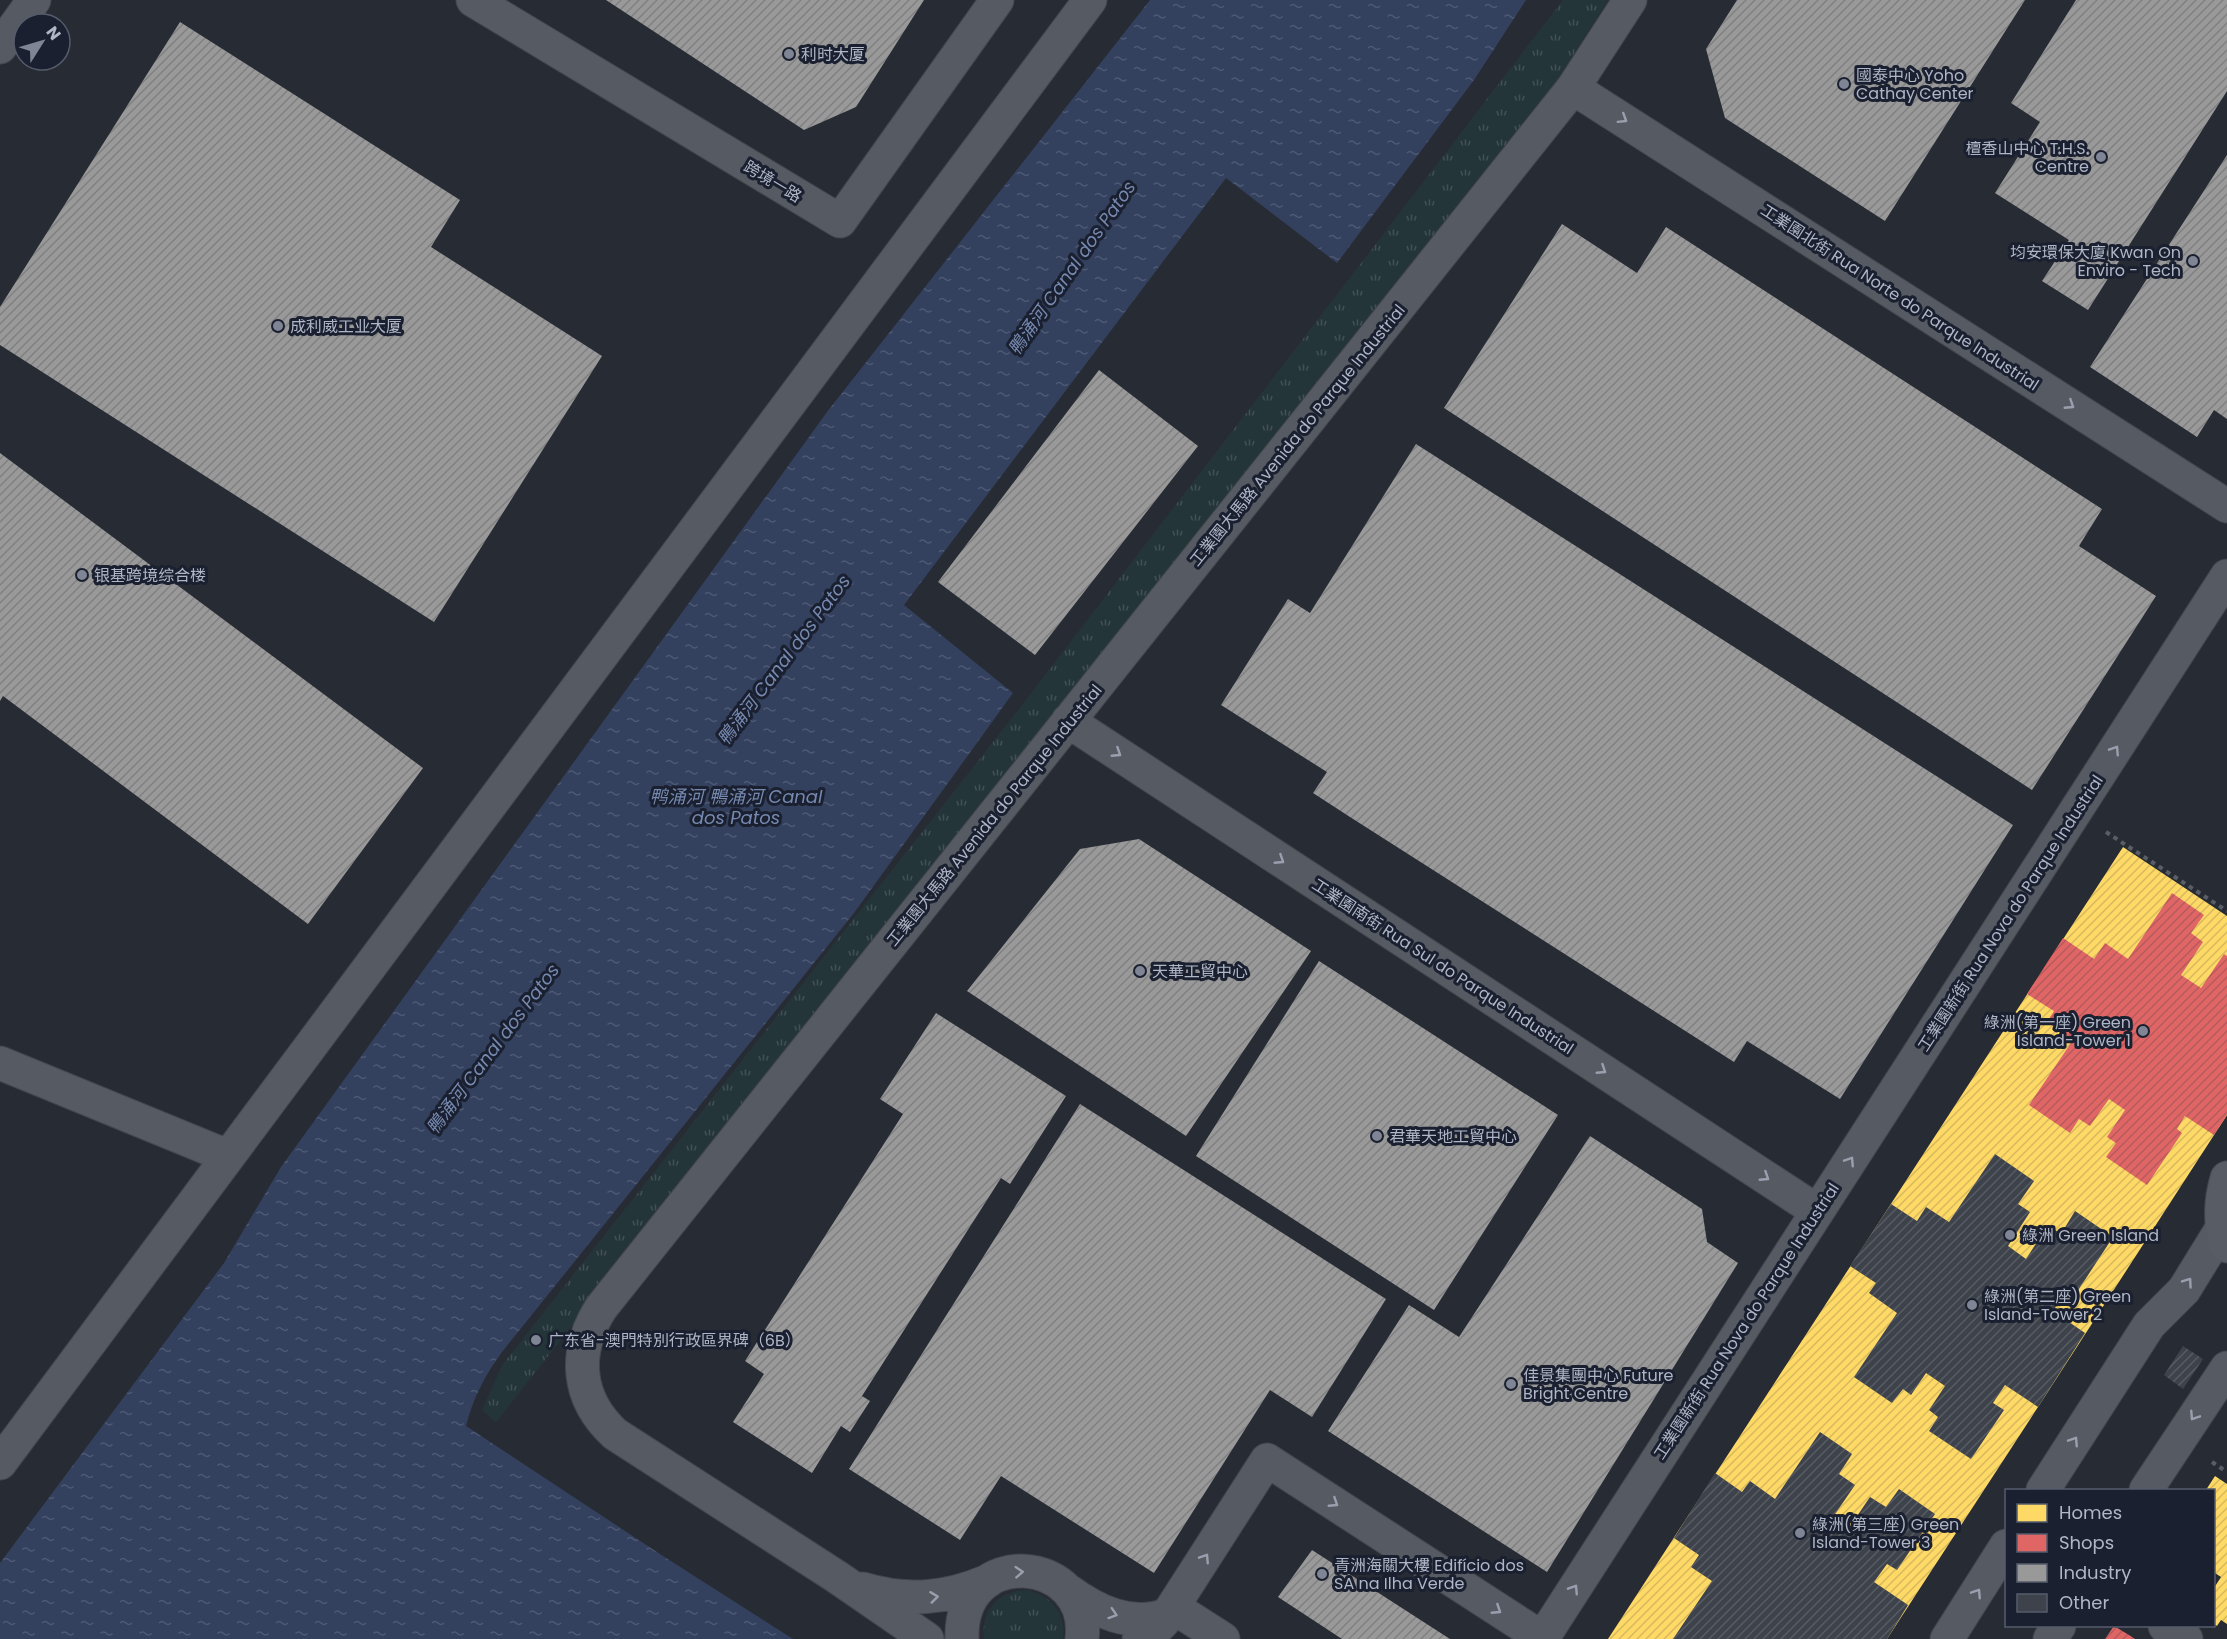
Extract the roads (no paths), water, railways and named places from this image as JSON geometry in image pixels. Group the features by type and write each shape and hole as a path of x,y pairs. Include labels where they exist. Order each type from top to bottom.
{"main road":[{"path":"2224,1238 2221,1197 2227,1178"}],"street":[{"path":"0,46 34,0"},
{"name":"跨境一路","path":"473,0 840,221 997,0"},
{"path":"0,1463 1089,0"},
{"name":"工業園大馬路 Avenida do Parque Industrial","path":"927,1639 837,1577 609,1429 596,1412 584,1385 582,1363 585,1341 593,1321 601,1308 1573,88 1630,0"},
{"name":"工業園北街 Rua Norte do Parque Industrial","path":"1573,88 2227,506"},
{"name":"工業園新街 Rua Nova do Parque Industrial","path":"1139,1639 1155,1630 1171,1610 1268,1460 1542,1639 2227,576"},
{"name":"工業園南街 Rua Sul do Parque Industrial","path":"1068,721 1817,1211"},
{"path":"0,1063 227,1156"},
{"path":"2044,1489 2149,1325 2184,1290 2224,1238"},
{"path":"2147,1489 2227,1368"},
{"path":"1947,1639 2005,1549"},
{"name":"工業園大馬路 Avenida do Parque Industrial","path":"837,1577 886,1596 919,1598 950,1594 1001,1574 1026,1570 1050,1577 1063,1586"},
{"path":"962,1639 963,1616 969,1602 988,1581"},
{"path":"1063,1586 1097,1608 1125,1618 1150,1620 1171,1610 1223,1639"},
{"path":"1063,1586 1076,1602 1081,1617 1082,1639"},
{"path":"2167,1627 2186,1639"}],"water":[{"name":"鸭涌河 鴨涌河 Canal dos Patos","path":"1150,0 1526,0 1474,80 1337,263 1226,178 904,605 1013,693 854,913 502,1352 476,1396 466,1426 793,1639 0,1639 0,1563 224,1263 281,1167 827,412"}],"place":[{"name":"利时大厦","path":"789,54"},
{"name":"國泰中心 Yoho Cathay Center","path":"1844,84"},
{"name":"檀香山中心 T.H.S. Centre","path":"2101,157"},
{"name":"均安環保大廈 Kwan On Enviro - Tech","path":"2193,261"},
{"name":"成利威工业大厦","path":"278,326"},
{"name":"银基跨境综合楼","path":"82,575"},
{"name":"天華工貿中心","path":"1140,971"},
{"name":"綠洲(第一座) Green Island-Tower 1","path":"2143,1031"},
{"name":"君華天地工貿中心","path":"1377,1136"},
{"name":"綠洲 Green Island","path":"2010,1235"},
{"name":"綠洲(第二座) Green Island-Tower 2","path":"1972,1305"},
{"name":"广东省-澳門特別行政區界碑（6B）","path":"536,1340"},
{"name":"佳景集團中心 Future Bright Centre","path":"1511,1384"},
{"name":"綠洲(第三座) Green Island-Tower 3","path":"1800,1533"},
{"name":"青洲海關大樓 Edifício dos SA na Ilha Verde","path":"1322,1574"}],"water label":[{"name":"鴨涌河 Canal dos Patos","path":"1072,268"},
{"name":"鴨涌河 Canal dos Patos","path":"784,660"},
{"name":"鴨涌河 Canal dos Patos","path":"493,1049"}]}
